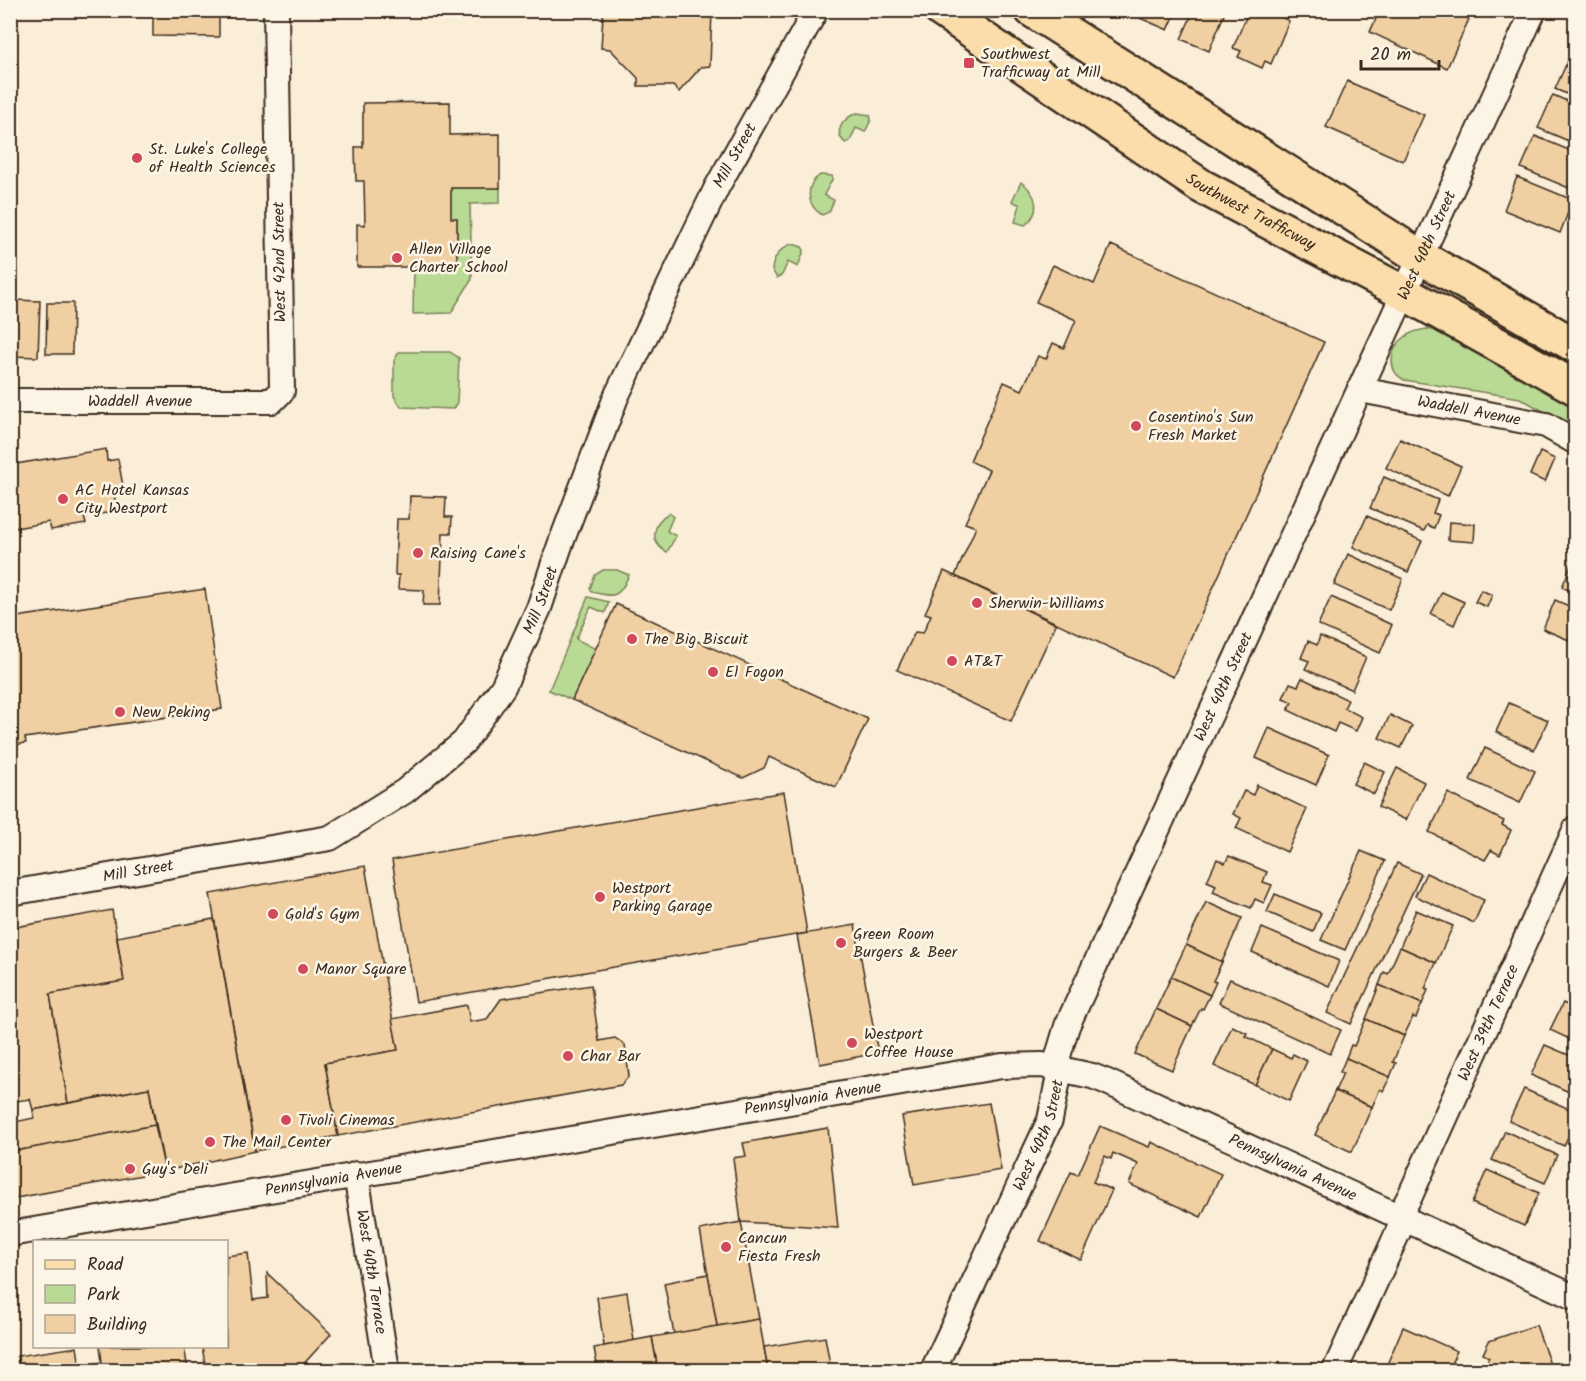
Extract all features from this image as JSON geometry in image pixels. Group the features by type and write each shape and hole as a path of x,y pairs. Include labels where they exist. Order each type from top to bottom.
{"main road":[{"name":"Southwest Trafficway","path":"941,10 1201,186 1406,294 1575,388"},
{"path":"1032,10 1422,258 1575,346"}],"street":[{"name":"West 42nd Street","path":"272,401 282,390 276,10"},
{"name":"Mill Street","path":"10,893 330,838 405,791 464,742 503,687 539,608 616,397 712,197 816,10"},
{"name":"West 40th Street","path":"933,1371 1050,1120 1060,1070 1058,1056 1067,1026 1406,294 1534,10"},
{"name":"Waddell Avenue","path":"1360,390 1546,425 1575,442"},
{"name":"Waddell Avenue","path":"10,401 272,401"},
{"name":"West 39th Terrace","path":"1335,1371 1420,1174 1575,828"},
{"name":"Pennsylvania Avenue","path":"10,1234 1002,1066 1042,1065 1105,1081 1575,1298"},
{"name":"West 40th Terrace","path":"356,1174 387,1371"}],"green space":[{"path":"857,113 870,115 871,120 865,132 856,128 850,141 845,143 840,134 841,125"},
{"path":"820,175 833,178 824,195 834,200 829,212 822,215 813,206 809,195 812,184"},
{"path":"1021,182 1031,192 1035,203 1034,214 1025,225 1015,222 1020,205 1012,201"},
{"path":"451,188 500,188 500,203 470,204 472,279 451,313 413,314 414,267 457,266 457,219 451,218"},
{"path":"793,244 804,250 798,267 788,262 782,275 777,278 772,270 774,261 781,250"},
{"path":"1427,329 1443,332 1575,407 1575,429 1520,398 1404,380 1395,371 1393,353 1400,342 1410,334"},
{"path":"399,352 450,352 459,358 457,403 453,409 401,407 394,396 394,361"},
{"path":"669,513 673,517 667,531 676,536 667,552 657,543 655,532 659,522"},
{"path":"603,570 617,570 629,575 616,594 600,594 590,589 595,575"},
{"path":"588,597 609,602 605,613 591,607 576,639 596,649 572,700 549,690"}],"building":[{"path":"10,10 14,10 10,176"},
{"path":"153,10 219,10 219,37 153,36"},
{"path":"598,10 712,10 710,66 701,67 679,92 673,86 638,86 638,78 610,49 601,48 603,15"},
{"path":"1144,10 1177,10 1168,30 1140,18"},
{"path":"1194,10 1226,10 1209,51 1181,39"},
{"path":"1249,10 1280,10 1277,15 1289,21 1271,64 1265,61 1262,68 1238,57 1241,51 1233,48"},
{"path":"1380,10 1450,10 1469,19 1447,68 1370,32"},
{"path":"1570,56 1576,58 1576,98 1555,89"},
{"path":"1347,81 1424,115 1403,161 1326,127"},
{"path":"1553,95 1576,105 1576,144 1538,128"},
{"name":"Allen Village Charter School","path":"450,102 450,135 500,134 500,188 451,188 451,218 457,218 457,267 357,267 357,224 365,225 364,181 356,181 355,147 363,147 363,103"},
{"path":"1535,136 1576,153 1576,172 1569,188 1521,168"},
{"path":"1517,177 1573,200 1560,233 1504,210"},
{"name":"Cosentino's Sun Fresh Market","path":"1111,245 1324,342 1173,677 955,576 976,527 965,523 989,470 970,461 1004,382 1022,390 1038,356 1046,359 1053,343 1064,348 1076,320 1036,302 1053,265 1094,284"},
{"path":"13,300 40,301 38,357 11,356"},
{"path":"47,303 73,303 72,354 46,354"},
{"path":"1400,439 1461,466 1448,496 1386,468"},
{"name":"AC Hotel Kansas City Westport","path":"106,449 107,461 118,459 123,486 113,488 117,511 84,517 86,524 51,530 49,522 10,529 10,465"},
{"path":"1540,452 1555,459 1545,482 1530,475"},
{"path":"1384,477 1438,500 1433,513 1439,515 1434,528 1427,525 1424,531 1370,508"},
{"path":"410,496 446,497 445,517 452,517 451,533 443,533 440,605 423,605 424,590 398,589 399,575 395,575 397,519 409,519"},
{"path":"1367,516 1422,541 1408,572 1353,547"},
{"path":"1449,522 1475,524 1474,542 1448,540"},
{"path":"1348,554 1403,579 1389,610 1334,585"},
{"path":"1576,556 1576,593 1562,587"},
{"path":"944,571 1056,624 1011,721 897,670 915,632 923,633 931,615 925,613"},
{"path":"205,589 222,709 25,738 26,743 10,746 10,618"},
{"path":"1481,590 1492,595 1487,607 1475,602"},
{"path":"1442,592 1464,602 1454,625 1431,614"},
{"path":"1331,597 1392,625 1380,653 1318,625"},
{"path":"1555,600 1576,609 1576,643 1543,629"},
{"path":"616,604 868,719 836,787 769,757 764,768 743,778 572,700"},
{"path":"1320,636 1366,657 1352,690 1305,669 1309,661 1301,658 1308,641 1317,645"},
{"path":"1302,678 1348,700 1344,708 1362,717 1356,731 1338,723 1334,732 1288,710 1292,702 1283,698 1290,683 1298,686"},
{"path":"1509,703 1548,720 1534,750 1496,732"},
{"path":"1390,715 1412,726 1401,748 1379,738"},
{"path":"1269,728 1329,755 1316,785 1256,758"},
{"path":"1485,748 1535,771 1520,803 1470,780"},
{"path":"1364,762 1385,772 1374,794 1353,784"},
{"path":"1397,768 1424,782 1406,820 1378,807"},
{"path":"1257,785 1307,809 1287,852 1236,828 1241,818 1233,814 1244,791 1253,795"},
{"name":"Westport Parking Garage","path":"784,792 807,933 416,1002 392,860"},
{"path":"1448,793 1504,821 1502,825 1511,830 1500,855 1491,850 1485,860 1429,832"},
{"path":"1361,851 1385,861 1345,950 1321,940"},
{"path":"1229,856 1267,872 1263,882 1272,885 1264,903 1255,899 1251,908 1213,892 1216,885 1207,881 1217,859 1225,863"},
{"path":"1397,863 1421,874 1351,1024 1327,1013"},
{"name":"Manor Square","path":"365,866 398,1050 325,1063 338,1136 255,1151 210,894"},
{"path":"1426,873 1484,900 1474,923 1415,896"},
{"path":"1275,894 1321,913 1313,932 1267,912"},
{"path":"1206,902 1242,918 1222,962 1186,945"},
{"path":"112,910 124,981 50,994 68,1103 33,1110 30,1099 10,1102 10,928"},
{"path":"1416,910 1453,926 1436,963 1400,947"},
{"path":"214,919 255,1151 165,1171 149,1088 68,1103 50,994 124,981 117,937"},
{"path":"855,925 878,1053 820,1064 797,935"},
{"path":"1262,928 1339,961 1329,986 1252,952"},
{"path":"1186,945 1222,962 1213,981 1216,982 1210,995 1171,977"},
{"path":"1400,947 1436,963 1425,989 1428,990 1422,1004 1379,985 1384,972 1388,974"},
{"path":"1171,977 1210,995 1192,1026 1156,1009"},
{"path":"1230,979 1341,1030 1330,1054 1219,1003"},
{"path":"591,985 599,1041 615,1038 625,1045 629,1076 621,1085 338,1136 325,1063 398,1050 392,1019 467,1005 470,1022 487,1019 501,999"},
{"path":"1379,985 1422,1004 1404,1036 1366,1019"},
{"path":"1563,1003 1576,1009 1576,1042 1550,1030"},
{"path":"1156,1009 1192,1026 1172,1070 1135,1054"},
{"path":"1366,1019 1404,1036 1393,1062 1396,1063 1390,1077 1346,1058"},
{"path":"1232,1026 1247,1033 1245,1036 1272,1049 1255,1085 1214,1066"},
{"path":"1545,1045 1576,1058 1576,1095 1531,1075"},
{"path":"1272,1049 1291,1058 1293,1054 1307,1061 1289,1101 1255,1085"},
{"path":"1346,1058 1390,1077 1383,1091 1380,1089 1372,1107 1335,1091 1343,1073 1340,1072"},
{"path":"149,1088 155,1125 10,1152 10,1123 34,1118 33,1110"},
{"path":"1524,1089 1576,1112 1576,1119 1564,1146 1509,1121"},
{"path":"1335,1091 1372,1107 1352,1152 1315,1135"},
{"path":"989,1103 1001,1170 914,1185 902,1116"},
{"path":"155,1125 165,1171 10,1199 10,1152"},
{"path":"1100,1126 1149,1147 1151,1142 1221,1174 1201,1217 1129,1184 1138,1164 1113,1153 1111,1159 1105,1156 1093,1182 1112,1190 1081,1260 1040,1241 1071,1172 1078,1175"},
{"path":"828,1128 838,1228 741,1222 733,1158 746,1156 743,1143"},
{"path":"1505,1131 1557,1155 1545,1183 1492,1160"},
{"path":"1487,1170 1539,1193 1524,1226 1472,1203"},
{"path":"741,1222 759,1319 717,1326 700,1230"},
{"path":"248,1253 253,1300 268,1298 267,1273 331,1334 298,1370 206,1370 202,1348 228,1348 228,1256"},
{"path":"708,1274 717,1326 674,1334 664,1283"},
{"path":"627,1292 634,1341 604,1346 597,1297"},
{"path":"759,1319 768,1370 658,1370 652,1337"},
{"path":"1536,1325 1552,1370 1483,1370 1489,1357 1483,1354 1489,1341"},
{"path":"1403,1327 1457,1351 1448,1370 1385,1369"},
{"path":"652,1337 658,1370 598,1370 594,1348"},
{"path":"825,1337 831,1370 768,1370 764,1347"},
{"path":"77,1348 80,1367 65,1370 20,1370 17,1356"},
{"path":"100,1348 184,1348 188,1370 87,1370 87,1365 102,1362"}],"place":[{"name":"Southwest Trafficway at Mill","path":"969,63"},
{"name":"St. Luke's College of Health Sciences","path":"137,158"},
{"name":"Allen Village Charter School","path":"397,258"},
{"name":"Cosentino's Sun Fresh Market","path":"1136,426"},
{"name":"AC Hotel Kansas City Westport","path":"63,499"},
{"name":"Raising Cane's","path":"418,553"},
{"name":"Sherwin-Williams","path":"977,603"},
{"name":"The Big Biscuit","path":"632,639"},
{"name":"AT&T","path":"952,661"},
{"name":"El Fogon","path":"713,672"},
{"name":"New Peking","path":"120,712"},
{"name":"Westport Parking Garage","path":"600,897"},
{"name":"Gold's Gym","path":"273,914"},
{"name":"Green Room Burgers & Beer","path":"841,943"},
{"name":"Manor Square","path":"303,969"},
{"name":"Westport Coffee House","path":"852,1043"},
{"name":"Char Bar","path":"568,1056"},
{"name":"Tivoli Cinemas","path":"286,1120"},
{"name":"The Mail Center","path":"210,1142"},
{"name":"Guy's Deli","path":"130,1169"},
{"name":"Cancun Fiesta Fresh","path":"726,1247"}]}
